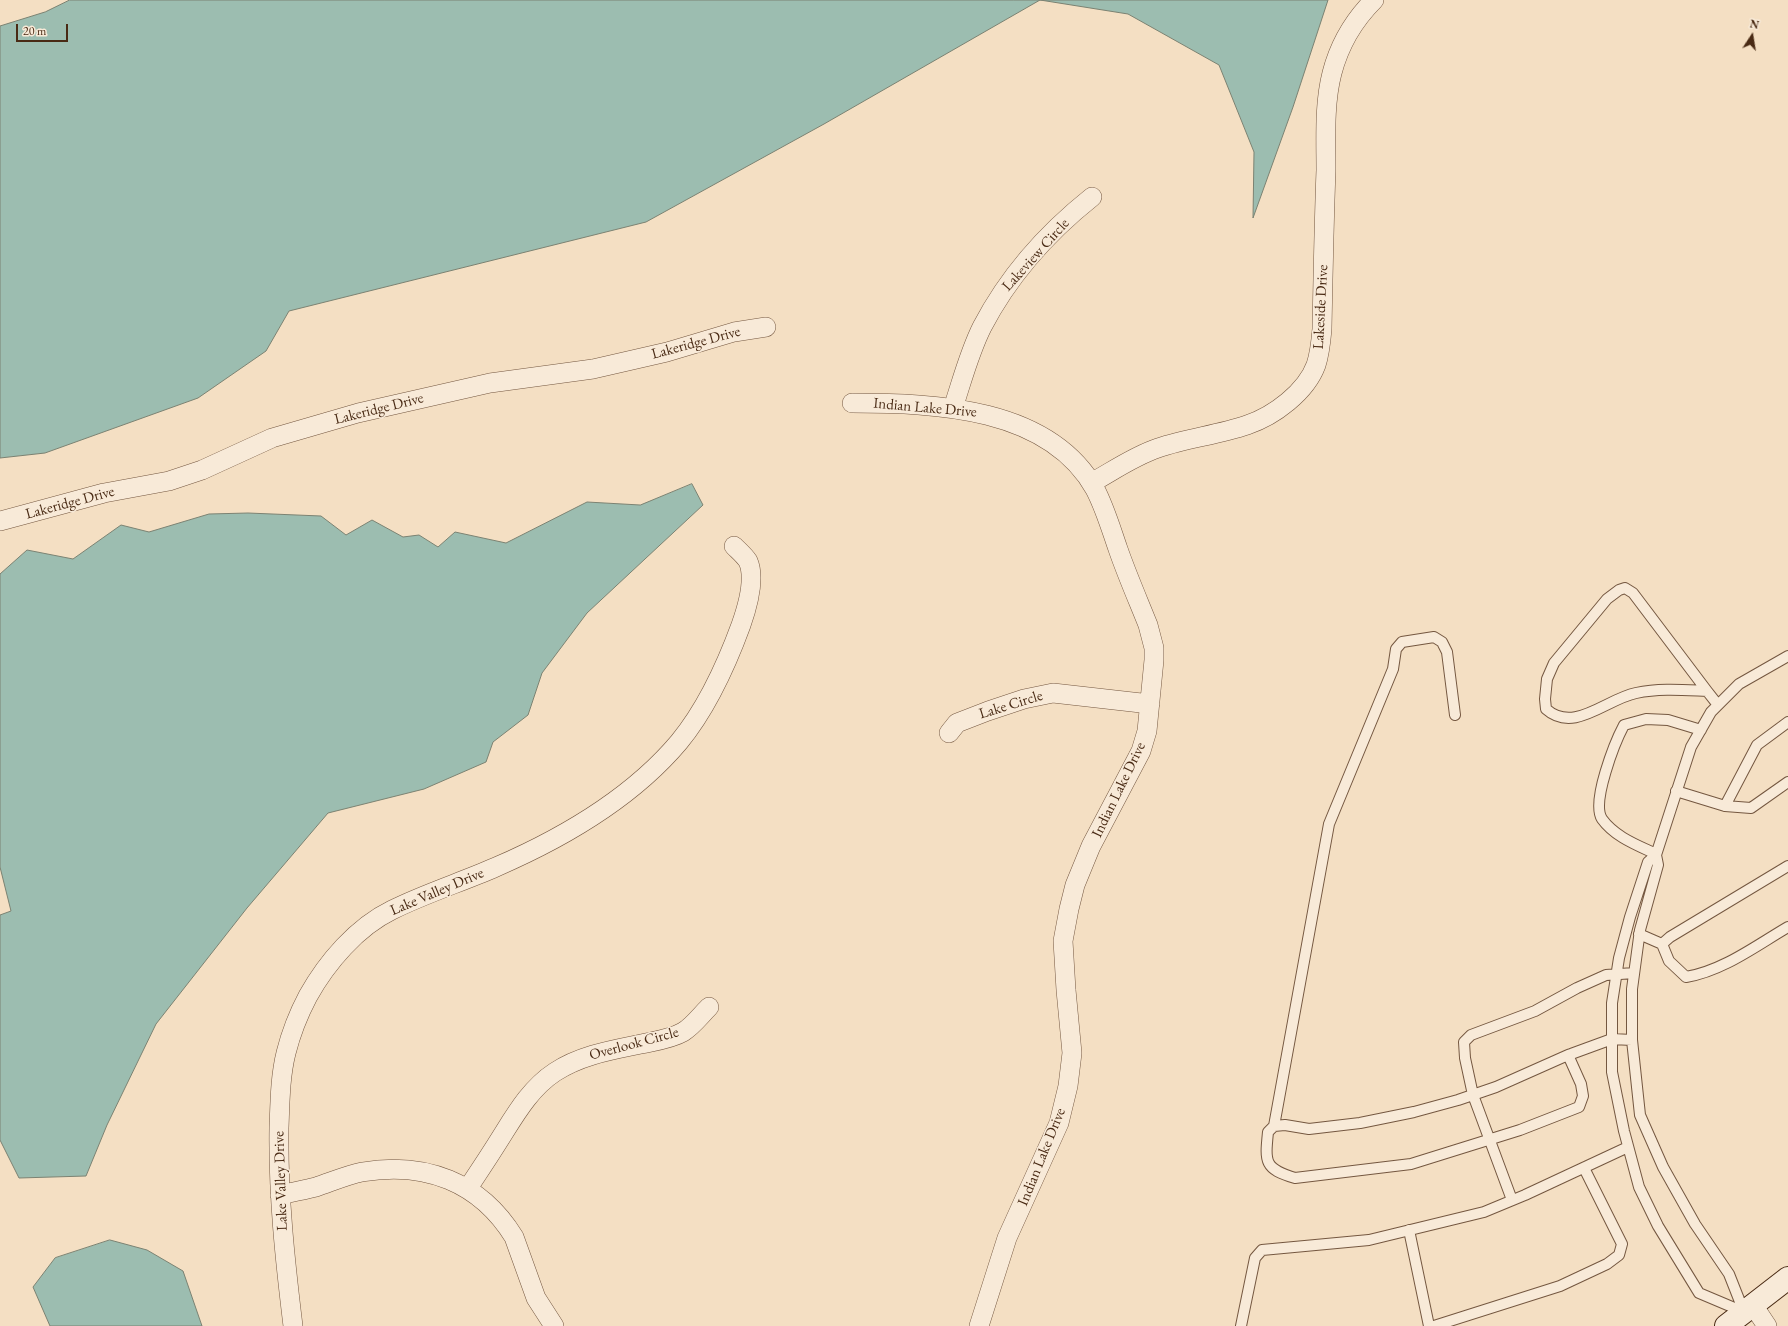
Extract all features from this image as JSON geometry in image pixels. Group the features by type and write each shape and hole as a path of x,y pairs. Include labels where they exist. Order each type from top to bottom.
{"main road":[{"path":"1740,1318 1788,1278"}],"street":[{"name":"Lakeside Drive","path":"1091,483 1126,462 1156,448 1200,436 1230,430 1248,425 1264,418 1293,397 1309,378 1316,366 1321,341 1328,96 1335,64 1344,42 1360,16 1374,0"},
{"name":"Lakeview Circle","path":"953,408 969,358 982,328 999,297 1031,256 1078,208 1092,197"},
{"name":"Lakeridge Drive","path":"0,521 104,493 168,481 202,470 272,438 358,412 490,384 593,368 667,352 734,332 766,327"},
{"name":"Indian Lake Drive","path":"852,403 953,408 988,414 1036,433 1056,445 1091,483 1102,505 1150,633 1154,648 1147,731 1141,751 1091,846 1075,885 1063,941 1072,1053 1068,1086 1059,1123 1007,1238 979,1326"},
{"name":"Lake Valley Drive","path":"293,1326 286,1271 280,1194 278,1158 280,1098 285,1054 308,995 323,972 346,944 367,926 391,910 544,846 611,804 644,778 678,743 692,724 714,687 732,649 745,615 750,591 751,575 748,562 742,552 734,546"},
{"name":"Lake Circle","path":"949,733 958,723 982,713 1024,699 1053,693 1150,704"},
{"name":"Overlook Circle","path":"468,1188 519,1108 531,1092 544,1079 556,1070 600,1052 660,1040 681,1034 690,1028 708,1007"},
{"path":"280,1194 314,1187 360,1173 400,1169 452,1180 468,1188 494,1211 508,1228 514,1237 536,1298 554,1326"},
{"path":"1740,1318 1767,1326"}],"lane":[{"path":"1707,691 1668,689 1636,693 1615,699 1594,711 1577,717 1563,718 1553,716 1546,709 1545,699 1547,679 1554,664 1607,599 1619,590 1625,588 1633,593 1718,705"},
{"path":"1455,715 1447,652 1442,642 1434,637 1402,642 1396,649 1393,669 1329,824 1274,1126 1268,1132 1266,1152 1269,1165 1278,1173 1295,1178 1411,1164 1520,1130 1579,1106 1584,1096 1568,1055"},
{"path":"1740,1318 1699,1293 1658,1226 1639,1187 1628,1147 1612,1072 1612,1003 1617,973 1630,917 1648,862 1656,854 1691,747 1711,712 1739,684 1788,656"},
{"path":"1656,854 1633,844 1615,832 1601,818 1598,805 1613,747 1624,724 1646,719 1668,720 1701,730"},
{"path":"1725,806 1757,745 1788,722"},
{"path":"1676,792 1725,806 1751,808 1788,782"},
{"path":"1656,854 1658,866 1639,934 1632,989 1632,1040 1640,1115 1663,1167 1695,1224 1729,1274 1740,1318"},
{"path":"1662,944 1670,937 1788,866"},
{"path":"1639,934 1662,944 1669,961 1686,977 1701,974 1720,965 1788,927"},
{"path":"1512,1200 1473,1095 1465,1058 1464,1042 1471,1035 1535,1011 1577,988 1606,975 1617,973 1634,973"},
{"path":"1274,1126 1309,1129 1360,1123 1414,1112 1496,1087 1568,1055 1612,1039 1632,1040"},
{"path":"1241,1326 1255,1258 1262,1250 1369,1240 1484,1212 1628,1147"},
{"path":"1434,1326 1560,1286 1607,1264 1619,1254 1622,1244 1584,1168"},
{"path":"1409,1230 1429,1326"}],"shaded area":[{"path":"70,0 1040,0 824,124 646,222 289,311 266,351 198,398 45,453 0,458 0,26 45,12"},
{"path":"1040,0 1328,0 1293,107 1253,218 1254,152 1219,65 1128,14"},
{"path":"692,484 703,505 587,613 542,673 528,715 493,742 486,762 424,789 328,813 247,908 156,1024 107,1125 86,1176 19,1178 0,1140 0,915 11,911 0,867 0,574 27,550 73,559 121,525 149,532 209,514 248,513 321,516 346,535 372,520 403,537 419,535 438,547 455,532 506,543 587,502 640,505"},
{"path":"110,1240 147,1250 183,1271 202,1326 50,1326 33,1287 55,1258"}]}
